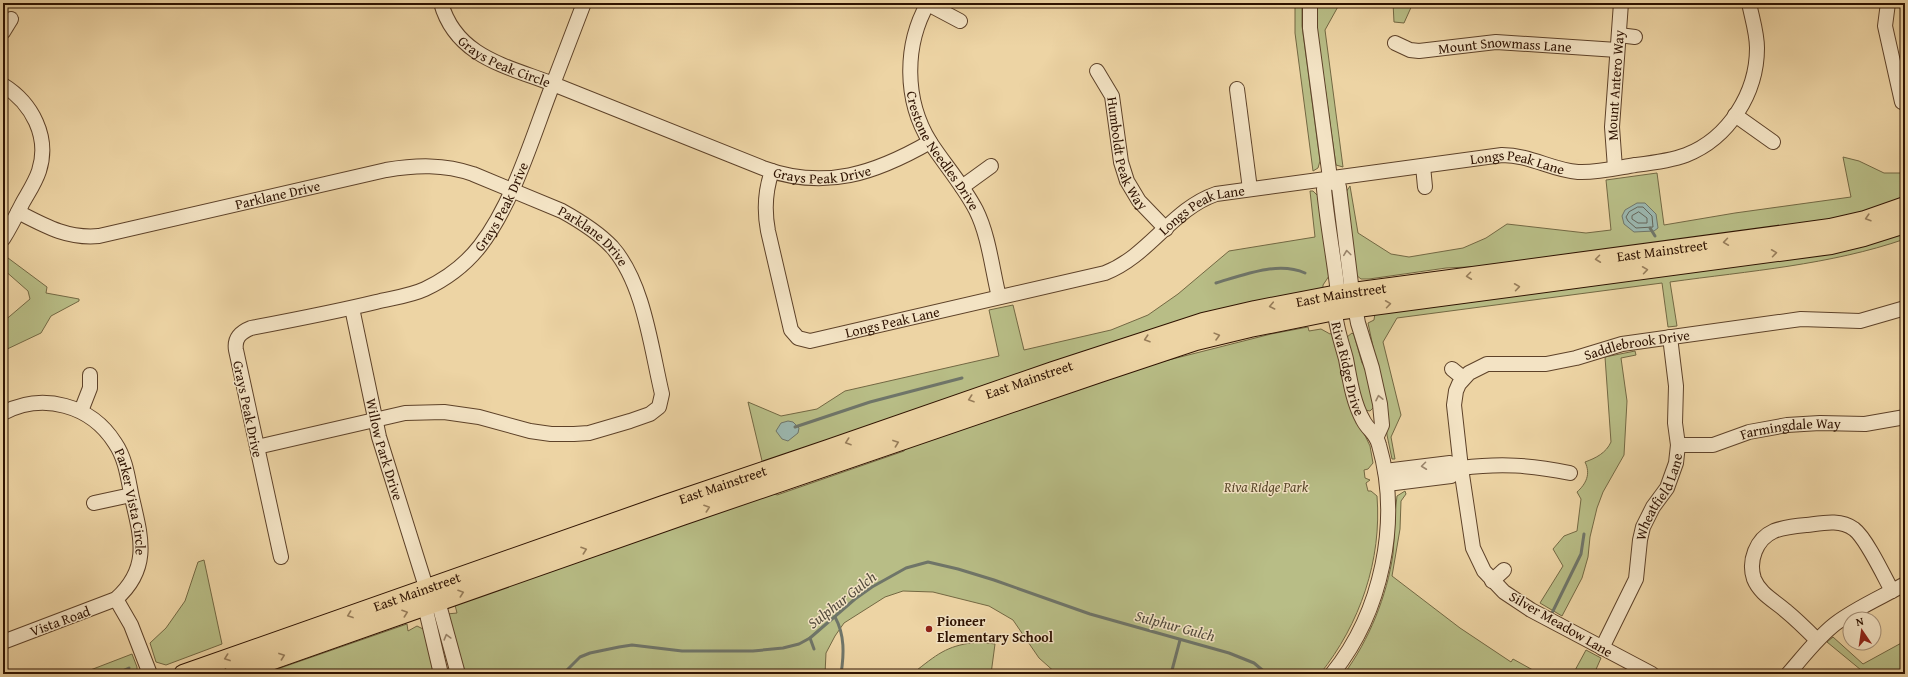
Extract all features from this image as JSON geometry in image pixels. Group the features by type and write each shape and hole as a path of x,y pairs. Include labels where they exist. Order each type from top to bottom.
{"main road":[{"name":"East Mainstreet","path":"183,674 426,587 1152,337 1230,315 1812,230 1857,222 1905,206"},
{"name":"East Mainstreet","path":"233,674 431,604 1163,352 1250,328 1335,311 1349,298 1806,249 1850,241 1905,224"}],"street":[{"name":"Grays Peak Circle","path":"441,3 449,24 462,42 474,51 492,61 553,84 584,3"},
{"path":"928,3 960,20"},
{"name":"Crestone Needles Drive","path":"928,3 916,32 911,52 910,73 914,105 930,142 973,204 981,223 999,297"},
{"name":"Riva Ridge Drive","path":"1310,3 1310,28 1330,178 1339,187 1349,298 1372,368 1380,404 1382,424 1377,436 1386,478 1386,535 1383,563 1367,615 1356,636 1332,674"},
{"name":"Mount Antero Way","path":"1615,168 1612,127 1621,3"},
{"name":"Longs Peak Lane","path":"772,171 765,202 766,216 791,330 795,342 810,341 1100,275 1113,270 1133,258 1186,211 1205,198 1222,193 1512,155 1528,158 1571,171 1585,172 1670,160 1687,155 1712,140 1735,115 1748,92 1755,69 1757,41 1749,3"},
{"path":"1888,3 1885,26 1902,102"},
{"path":"3,32 10,19"},
{"path":"1619,35 1635,37"},
{"name":"Mount Snowmass Lane","path":"1395,43 1410,50 1419,51 1496,42 1618,50"},
{"name":"Humboldt Peak Way","path":"1098,72 1112,96 1121,162 1127,181 1139,202 1166,230"},
{"name":"Grays Peak Drive","path":"281,557 236,350 235,344 237,337 242,332 251,328 352,308 425,289 456,270 480,246 501,212 512,189 553,84 772,171 811,178 857,174 893,163 930,142"},
{"path":"3,85 19,97 30,109 37,124 41,140 41,161 38,172 3,239"},
{"path":"1237,89 1250,189"},
{"path":"1735,115 1773,142"},
{"name":"Parklane Drive","path":"18,212 63,233 90,237 115,233 404,167 440,166 458,169 512,189 575,218 601,237 622,260 638,292 662,394 659,407 650,414 589,433 551,434 530,431 485,419 444,412 405,413 257,447"},
{"path":"962,187 991,166"},
{"path":"1422,166 1425,187"},
{"name":"Willow Park Drive","path":"352,308 376,420 389,469 431,604 458,674"},
{"name":"Saddlebrook Drive","path":"1463,378 1476,368 1487,364 1546,364 1576,358 1616,345 1801,320 1860,321 1905,308"},
{"name":"Riva Ridge Drive","path":"1335,311 1357,405 1369,430 1377,436"},
{"name":"Wheatfield Lane","path":"1602,648 1636,579 1641,534 1649,515 1670,480 1676,463 1678,445 1675,423 1676,380 1670,337"},
{"path":"1452,369 1463,378 1456,391 1454,405 1461,468"},
{"path":"81,412 90,388 90,375"},
{"name":"Parker Vista Circle","path":"3,412 26,404 42,402 59,404 81,412 102,427 115,443 124,463 142,541 141,557 134,577 116,599"},
{"name":"Farmingdale Way","path":"1678,445 1713,445 1749,432 1787,426 1820,422 1865,424 1905,417"},
{"path":"1386,478 1451,476 1461,468 1513,464 1570,473"},
{"name":"Silver Meadow Lane","path":"1461,468 1473,548 1479,563 1492,580 1504,592 1531,610 1652,674"},
{"path":"94,503 131,495"},
{"path":"1817,640 1785,609 1760,589 1754,580 1752,565 1754,554 1759,544 1771,533 1785,528 1828,522 1848,526 1860,535 1892,591"},
{"path":"1492,580 1504,570"},
{"path":"1788,674 1817,640 1846,616 1905,584"},
{"path":"116,599 131,625 150,674"},
{"name":"Vista Road","path":"3,642 116,599"},
{"name":"Willow Park Drive","path":"431,604 441,674"}],"green space":[{"path":"1295,3 1302,3 1302,26 1320,161 1318,168 1313,171 1295,33"},
{"path":"1317,3 1340,3 1325,30 1343,167 1336,165 1317,31"},
{"path":"1393,3 1413,3 1404,23 1394,22"},
{"path":"1843,157 1859,161 1884,173 1905,173 1905,200 1855,216 1511,265 1446,268 1369,279 1361,279 1356,275 1346,192 1350,186 1358,233 1391,254 1409,257 1463,248 1486,238 1507,224 1586,233 1611,230 1606,180 1657,173 1664,225 1735,213 1851,197"},
{"path":"1310,191 1313,191 1321,199 1331,273 1323,285 1323,290 763,465 748,402 781,416 817,409 845,391 999,356 989,310 1013,305 1024,350 1111,330 1148,315 1178,294 1229,251 1315,237"},
{"path":"1905,230 1905,239 1848,255 1789,266 1670,282 1677,326 1668,327 1662,283 1397,318 1383,342 1401,415 1391,437 1395,459 1392,459 1387,435 1384,399 1368,323 1374,320 1375,313"},
{"path":"4,255 47,287 46,293 79,299 79,301 51,316 41,333 3,351 3,322 30,299 28,291 3,269"},
{"name":"Riva Ridge Park","path":"1308,327 1309,331 1321,329 1330,334 1335,332 1352,408 1370,446 1373,463 1368,469 1364,470 1365,478 1370,480 1366,483 1368,491 1371,491 1377,496 1378,520 1372,567 1357,613 1334,655 1320,674 1057,674 1039,658 1013,620 989,606 933,592 903,591 885,597 844,623 826,653 825,674 461,674 447,614 457,613 455,605 772,492 777,495 904,451 908,445 1133,369 1271,334"},
{"path":"1352,333 1354,335 1362,363 1367,370 1375,406 1370,411 1365,410 1363,407 1347,337"},
{"path":"1635,351 1636,355 1621,358 1627,401 1624,455 1603,492 1597,508 1590,537 1588,557 1582,578 1562,616 1540,603 1563,566 1553,549 1564,536 1577,531 1581,499 1577,492 1583,486 1587,478 1588,471 1585,462 1600,455 1611,442 1605,357"},
{"path":"1405,491 1406,494 1401,501 1400,529 1392,576 1460,628 1511,662 1513,659 1540,674 1344,674 1361,647 1376,617 1386,586 1393,554 1397,496"},
{"path":"204,560 222,644 166,665 156,662 150,643 166,628 185,601 198,562"},
{"path":"407,624 408,631 417,626 425,630 435,674 263,674"},
{"path":"1833,637 1842,645 1842,651 1849,651 1863,664 1905,641 1905,674 1858,674 1861,670 1827,642"},
{"path":"979,642 995,644 991,674 916,674 917,670 945,650 960,645"},
{"path":"1586,650 1601,658 1594,674 1573,674"},
{"path":"132,654 137,667 137,674 80,674"}],"water":[{"path":"1637,203 1645,203 1656,214 1658,228 1654,231 1634,232 1624,224 1622,216 1625,210"},
{"path":"788,421 793,422 799,428 798,433 788,441 782,439 776,431 781,423"}],"waterway":[{"path":"1650,228 1655,236"},
{"path":"1216,283 1260,270 1284,268 1305,273"},
{"path":"795,427 870,402 962,378"},
{"path":"1552,613 1581,554 1584,534"},
{"name":"Sulphur Gulch","path":"563,674 580,657 590,653 632,645 682,651 753,651 783,648 799,644 810,638 855,599 872,587 906,568 928,562 994,580 1090,614 1229,653 1254,663 1267,674"},
{"path":"835,617 841,631 843,645 841,674"},
{"path":"810,638 814,649"},
{"path":"1171,674 1180,640"},
{"path":"116,674 129,668"}],"place":[{"name":"Pioneer Elementary School","path":"929,629"}]}
